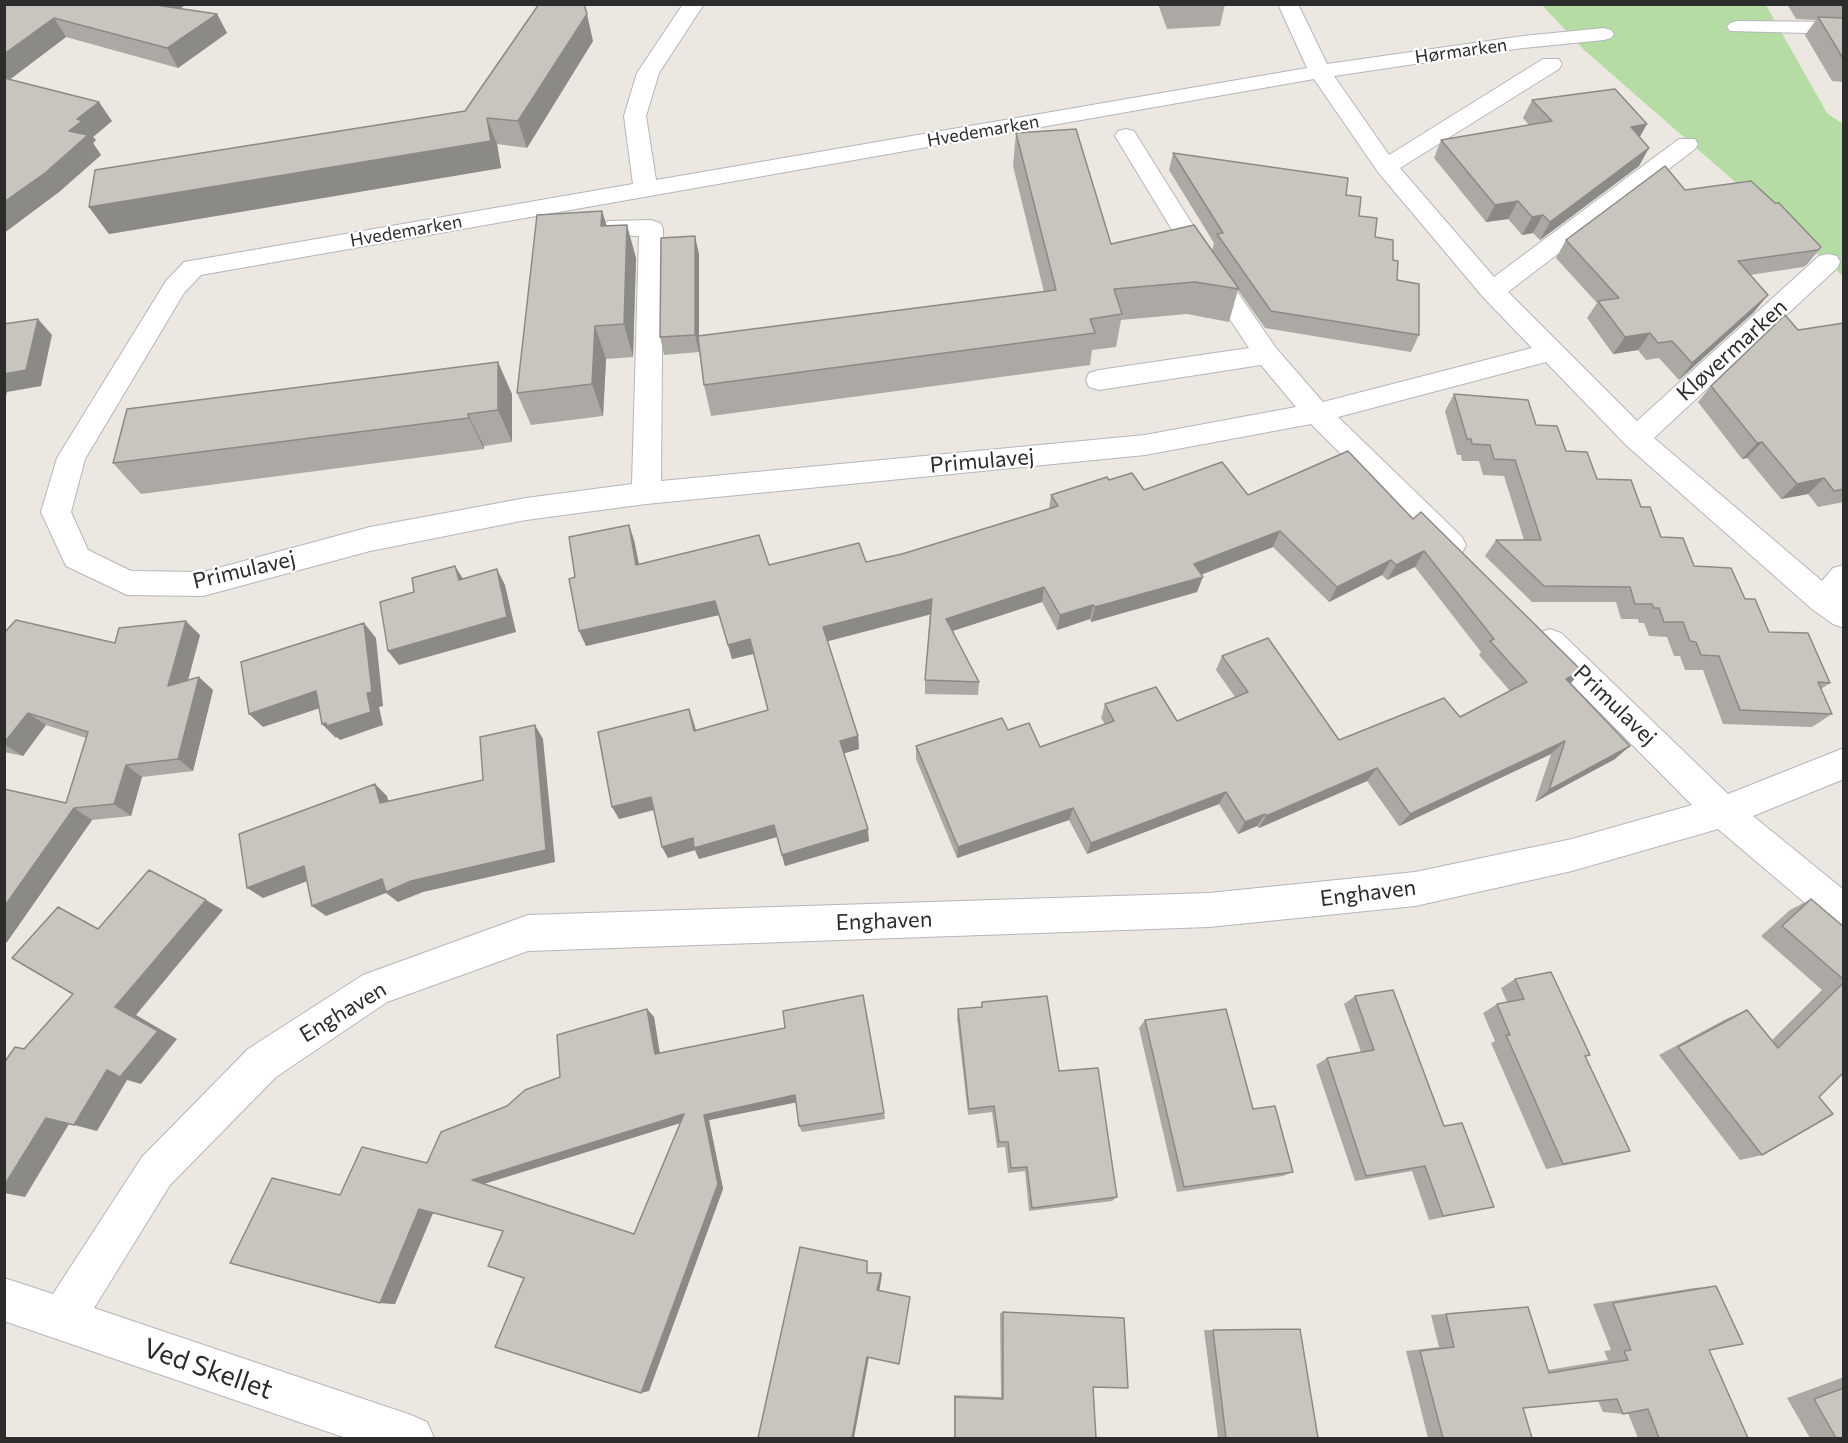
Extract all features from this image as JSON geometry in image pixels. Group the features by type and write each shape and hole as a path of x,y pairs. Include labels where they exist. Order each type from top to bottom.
{"street":[{"path":"646,189 635,116 648,73 694,4"},
{"path":"1288,4 1320,72 1386,167 1492,291 1551,352 1636,438 1833,608 1844,577"},
{"path":"1737,27 1844,28"},
{"name":"Hørmarken","path":"1320,72 1523,42 1604,34"},
{"path":"1386,167 1551,64"},
{"name":"Hvedemarken","path":"175,287 193,268 1320,72"},
{"path":"1126,136 1200,256 1267,355 1317,413 1469,563"},
{"path":"1492,291 1687,144"},
{"path":"609,229 651,228 646,493"},
{"name":"Kløvermarken","path":"1636,438 1828,262"},
{"name":"Primulavej","path":"175,287 71,458 56,512 77,558 127,584 203,584 370,539 526,509 646,493 1145,445 1317,413 1551,352"},
{"path":"1099,380 1267,355"},
{"name":"Primulavej","path":"1529,621 1724,812 1844,914"},
{"name":"Enghaven","path":"62,1319 156,1171 262,1063 376,988 528,933 1209,910 1415,889 1572,855 1724,812 1844,763"},
{"name":"Ved Skellet","path":"4,1299 411,1438"}],"green space":[{"path":"1542,5 1766,5 1827,113 1843,124 1843,276 1583,49"}],"building":[{"path":"4,4 149,4 217,14 167,48 54,18 4,54"},
{"path":"539,4 584,4 587,14 518,121 487,118 491,141 89,207 95,170 465,111"},
{"path":"1818,17 1844,18 1844,60"},
{"path":"4,78 99,102 77,119 82,121 69,131 88,135 45,173 4,202"},
{"path":"1615,89 1647,124 1631,127 1649,148 1550,222 1543,215 1532,217 1518,201 1495,205 1441,140 1552,121 1532,100"},
{"path":"1076,129 1111,244 1194,225 1239,289 1195,282 1114,289 1122,314 1090,319 1095,333 704,385 698,336 1056,290 1016,133"},
{"path":"1173,153 1348,178 1346,195 1361,197 1359,216 1377,218 1375,237 1393,240 1393,260 1398,261 1397,280 1419,284 1419,335 1271,311 1217,234 1223,233"},
{"path":"1665,166 1685,190 1751,181 1775,203 1779,203 1821,247 1818,250 1738,261 1768,295 1692,363 1672,341 1658,343 1650,333 1625,337 1598,301 1619,298 1566,240"},
{"path":"602,211 601,226 627,225 624,324 595,326 592,384 517,393 537,215"},
{"path":"695,236 695,335 660,337 661,238"},
{"path":"1785,315 1798,330 1844,323 1844,489 1834,491 1824,478 1797,484 1762,442 1757,443 1711,386"},
{"path":"38,319 26,370 4,374 4,324"},
{"path":"498,362 498,410 468,414 469,418 113,463 127,409"},
{"path":"1454,394 1528,400 1536,425 1557,426 1566,451 1587,452 1597,479 1631,480 1641,507 1650,507 1661,537 1683,538 1694,566 1731,568 1745,599 1755,599 1769,632 1808,633 1830,683 1818,682 1832,714 1740,710 1719,656 1701,655 1696,642 1690,641 1683,622 1664,622 1659,608 1654,608 1652,604 1635,604 1630,587 1544,586 1496,540 1541,540 1515,460 1494,459 1490,445 1472,444 1471,439 1467,439"},
{"path":"1348,451 1413,519 1421,512 1582,671 1566,679 1630,746 1549,790 1565,741 1410,814 1377,768 1266,816 1265,814 1245,822 1226,792 1091,843 1073,808 958,847 916,746 1002,718 1008,730 1029,723 1040,747 1114,721 1105,704 1156,687 1177,721 1248,692 1222,656 1268,638 1339,740 1444,698 1460,717 1527,682 1490,641 1494,639 1424,551 1396,565 1391,560 1337,587 1280,531 1194,564 1203,577 1095,607 1093,605 1060,615 1044,587 946,619 979,682 925,680 932,599 823,627 858,736 840,741 868,829 782,855 774,825 694,848 693,838 662,847 651,797 612,807 598,732 689,709 694,731 768,710 750,639 728,645 715,601 579,631 569,579 575,577 569,537 629,525 636,565 759,535 769,565 859,543 866,562 902,554 1058,506 1051,495 1107,477 1109,480 1132,473 1144,490 1222,462 1248,495"},
{"path":"455,566 459,580 497,569 507,617 388,651 380,602 414,592 412,578"},
{"path":"16,620 115,643 119,628 186,621 168,686 199,677 178,759 126,765 114,804 74,808 4,907 4,789 66,803 88,732 28,713 4,743 4,633"},
{"path":"364,623 372,692 367,693 371,712 327,726 326,723 322,724 316,691 249,714 241,662"},
{"path":"535,725 546,850 411,881 386,892 382,879 312,906 304,866 247,888 239,834 375,784 380,803 483,780 480,737"},
{"path":"149,870 206,900 115,1007 158,1031 120,1077 107,1070 74,1125 46,1118 4,1186 4,1063 15,1047 24,1049 73,994 12,958 58,907 98,929"},
{"path":"1811,899 1844,927 1844,980 1782,926"},
{"path":"1551,972 1590,1055 1585,1056 1630,1151 1563,1164 1506,1035 1510,1035 1497,1004 1524,999 1515,979"},
{"path":"1844,982 1844,1072 1819,1097 1833,1114 1762,1155 1678,1047 1747,1010 1778,1048"},
{"path":"1393,990 1444,1126 1462,1123 1494,1207 1443,1216 1425,1166 1366,1176 1327,1058 1374,1050 1355,996"},
{"path":"863,995 884,1113 799,1126 795,1095 704,1115 718,1184 641,1393 495,1347 524,1278 488,1266 503,1231 419,1209 380,1303 230,1263 272,1178 340,1195 362,1147 427,1163 441,1132 507,1106 525,1090 560,1077 557,1035 647,1009 655,1054 785,1028 783,1011","holes":["684,1114 634,1234 472,1180"]},
{"path":"1047,996 1059,1071 1098,1068 1117,1197 1032,1208 1027,1167 1011,1168 1008,1142 999,1142 994,1106 969,1109 958,1009 982,1007 982,1002"},
{"path":"1226,1009 1253,1109 1275,1106 1293,1172 1184,1187 1145,1020"},
{"path":"800,1247 867,1261 867,1273 881,1273 877,1290 910,1297 899,1364 867,1357 852,1438 758,1438"},
{"path":"1716,1286 1743,1344 1709,1350 1748,1438 1659,1438 1648,1409 1623,1414 1617,1399 1523,1408 1532,1438 1443,1438 1420,1351 1454,1347 1446,1314 1528,1307 1549,1373 1628,1360 1624,1351 1631,1350 1613,1303"},
{"path":"1003,1312 1124,1318 1128,1388 1093,1387 1096,1438 955,1438 955,1397 1003,1399"},
{"path":"1300,1329 1318,1438 1226,1438 1213,1330"},
{"path":"1844,1388 1844,1438 1836,1438 1814,1399"}]}
